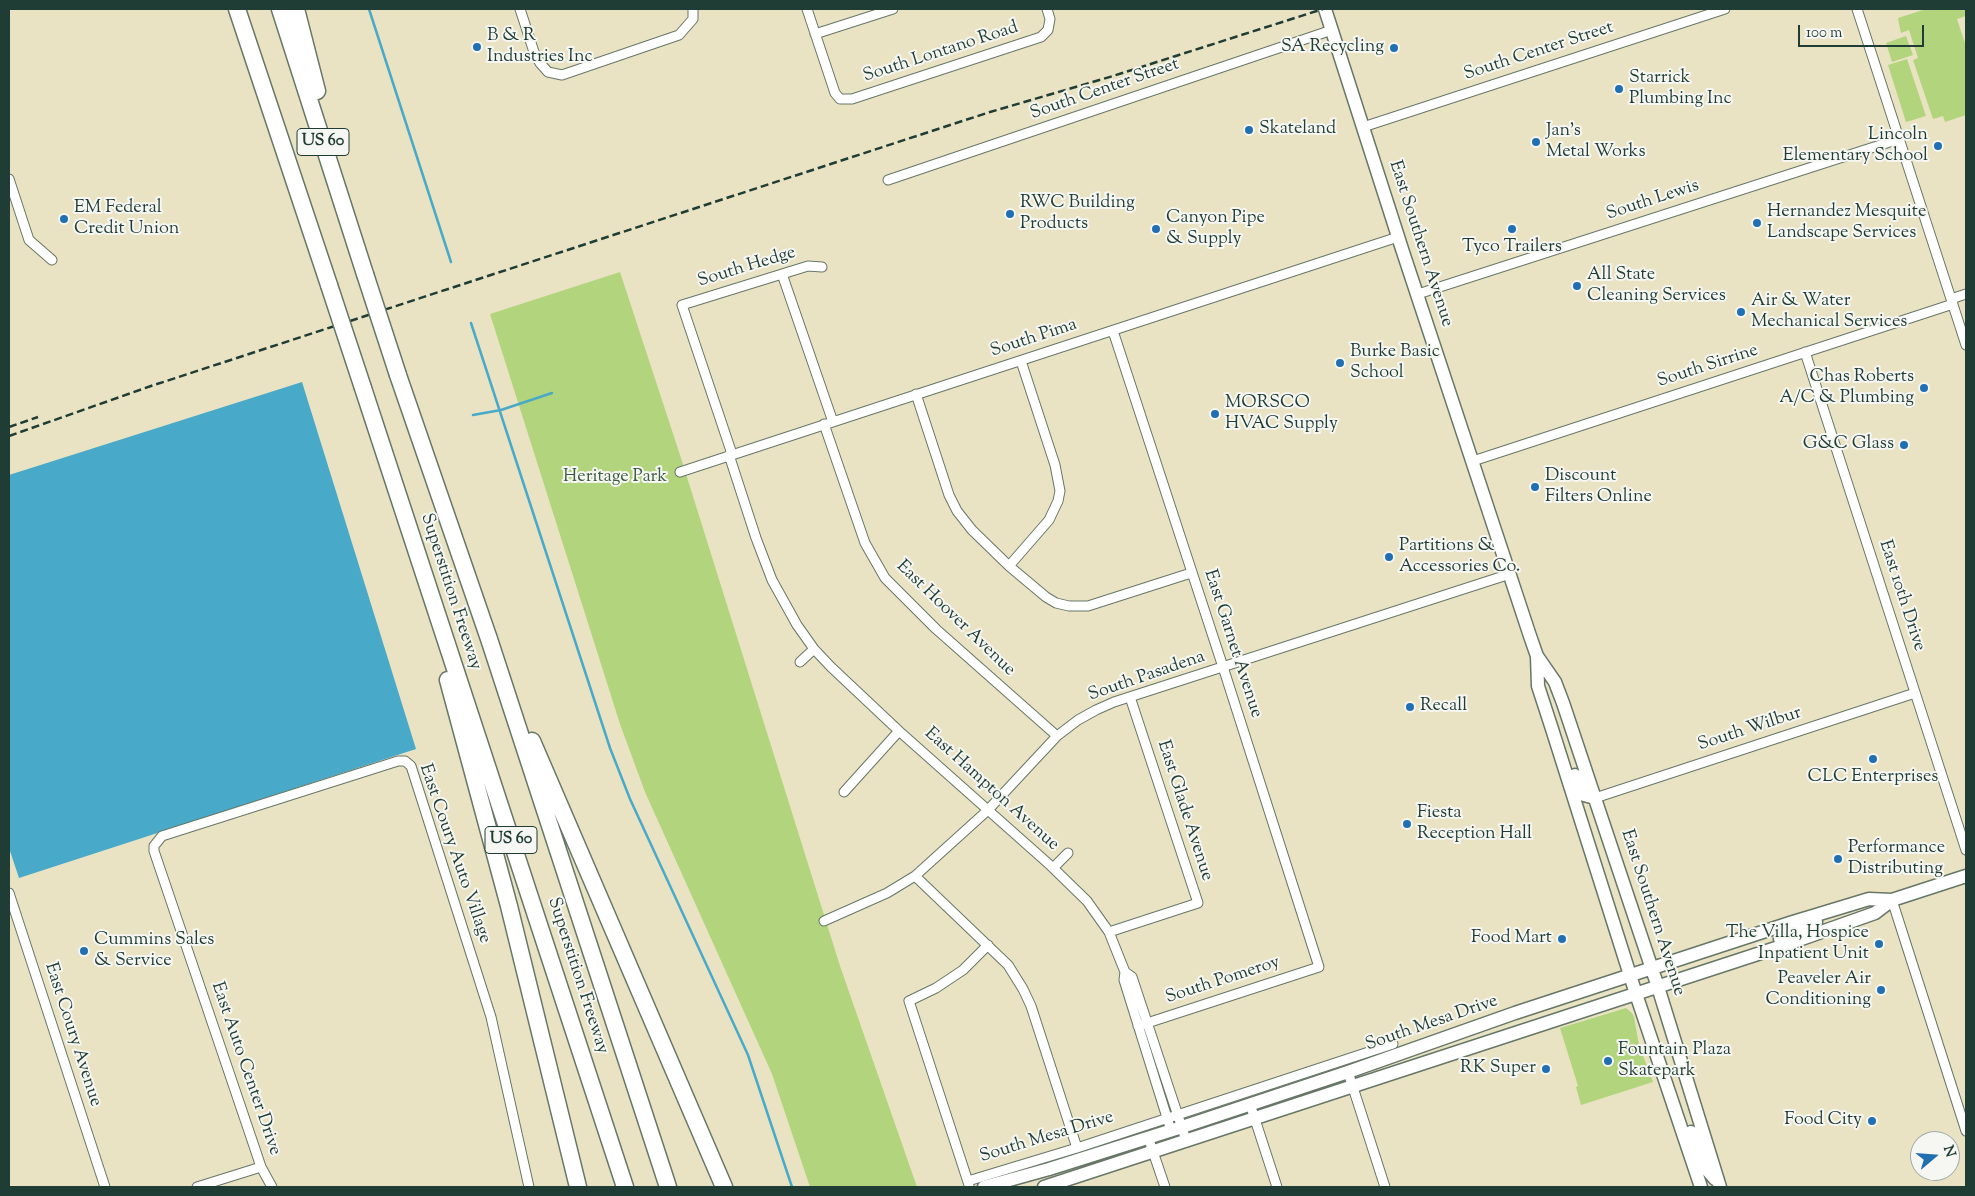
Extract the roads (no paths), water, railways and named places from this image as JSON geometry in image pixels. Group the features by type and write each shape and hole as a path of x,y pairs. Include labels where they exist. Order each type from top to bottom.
{"highway":[{"path":"232,9 253,59"},
{"name":"Superstition Freeway","path":"237,9 625,1187"},
{"name":"Superstition Freeway","path":"280,9 398,375 489,639 668,1187"},
{"path":"296,9 365,274"},
{"path":"396,492 509,906 578,1187"},
{"path":"489,639 724,1187"}],"main road":[{"name":"East Southern Avenue","path":"1325,9 1398,237 1537,656 1538,686 1630,976 1701,1187"},
{"name":"East Southern Avenue","path":"1537,656 1555,682 1652,968 1720,1185"},
{"path":"1552,729 1561,738 1584,795 1595,798"},
{"name":"South Mesa Drive","path":"1051,1186 1760,953 1875,913 1892,900 1966,876"},
{"name":"South Mesa Drive","path":"984,1187 1049,1169 1148,1137 1174,1123 1250,1104 1348,1072 1515,1013 1869,898 1892,900"},
{"path":"1760,953 1772,942 1817,922 1827,912"},
{"path":"1674,1108 1683,1116 1704,1165 1720,1185"}],"street":[{"path":"520,9 534,52 540,63 548,72 562,75 646,48 679,35 693,20 693,9"},
{"path":"807,9 815,34 893,9"},
{"name":"South Lontano Road","path":"815,34 835,93 840,99 852,99 1041,37 1048,30 1050,19 1046,9"},
{"name":"South Center Street","path":"1363,127 1725,9"},
{"path":"1857,9 1966,346"},
{"name":"South Center Street","path":"888,180 1332,30"},
{"name":"South Lewis","path":"1418,294 1899,139"},
{"path":"9,179 29,240 52,260"},
{"name":"South Pima","path":"680,472 1398,237"},
{"name":"South Hedge","path":"682,305 808,266 822,267"},
{"name":"East Hoover Avenue","path":"782,274 859,530 874,562 885,578 936,629 1057,736"},
{"name":"South Sirrine","path":"1473,461 1805,352 1952,301 1966,294"},
{"name":"East Hampton Avenue","path":"682,305 756,538 772,580 797,625 814,649 831,667 1087,901 1109,932 1125,972 1124,980 1138,1026 1181,1142"},
{"name":"East Garnet Avenue","path":"1113,331 1319,967"},
{"name":"East 10th Drive","path":"1805,352 1966,850"},
{"path":"1009,566 1049,520 1058,501 1060,491 1055,465 1021,361"},
{"path":"916,394 949,495 958,511 972,530 1009,566 1046,597 1056,603 1077,607 1098,603 1192,572"},
{"name":"South Pasadena","path":"824,921 887,893 915,876 988,810 1057,736 1078,720 1096,710 1130,697 1510,574"},
{"path":"800,662 814,649"},
{"name":"South Wilbur","path":"1595,798 1916,693"},
{"name":"East Glade Avenue","path":"1109,932 1198,903 1130,697"},
{"path":"844,792 899,731"},
{"name":"East Coury Auto Village","path":"154,846 162,836 398,761 405,761 411,766 491,1017 529,1187"},
{"name":"East Auto Center Drive","path":"154,846 154,851 261,1167 272,1187"},
{"path":"1053,868 1068,853"},
{"path":"915,876 1008,965 1031,1006 1077,1148"},
{"name":"East Coury Avenue","path":"9,894 105,1187"},
{"path":"1892,900 1966,1131"},
{"path":"969,1184 909,1001 936,988 963,970 988,945"},
{"name":"South Pomeroy","path":"1138,1026 1319,967"},
{"name":"East Hampton Avenue","path":"1125,972 1132,977 1147,1023 1174,1123"},
{"name":"South Mesa Drive","path":"969,1184 1077,1148 1174,1123 1393,1044"},
{"path":"1348,1072 1385,1187"},
{"path":"1250,1104 1277,1187"},
{"path":"1148,1137 1165,1187"},
{"path":"198,1187 261,1167"},
{"path":"1049,1169 1051,1186"}],"water":[{"path":"302,382 416,749 19,878 9,848 9,475"}],"waterway":[{"path":"369,9 451,262"},
{"path":"471,323 610,748 630,799 748,1055 792,1187"},
{"path":"473,415 501,410 552,393"}],"railway":[{"path":"9,436 151,386 990,112 1113,76 1323,9"},
{"path":"9,427 38,417"}],"place":[{"name":"B & R Industries Inc","path":"477,47"},
{"name":"SA Recycling","path":"1394,48"},
{"name":"Starrick Plumbing Inc","path":"1619,89"},
{"name":"Skateland","path":"1249,130"},
{"name":"Jan's Metal Works","path":"1536,142"},
{"name":"Lincoln Elementary School","path":"1938,146"},
{"name":"RWC Building Products","path":"1010,214"},
{"name":"EM Federal Credit Union","path":"64,219"},
{"name":"Hernandez Mesquite Landscape Services","path":"1757,223"},
{"name":"Canyon Pipe & Supply","path":"1156,229"},
{"name":"Tyco Trailers","path":"1512,229"},
{"name":"All State Cleaning Services","path":"1577,286"},
{"name":"Air & Water Mechanical Services","path":"1741,312"},
{"name":"Burke Basic School","path":"1340,363"},
{"name":"Chas Roberts A/C & Plumbing","path":"1924,388"},
{"name":"MORSCO HVAC Supply","path":"1215,414"},
{"name":"G&C Glass","path":"1904,445"},
{"name":"Discount Filters Online","path":"1535,487"},
{"name":"Partitions & Accessories Co.","path":"1389,557"},
{"name":"Recall","path":"1410,707"},
{"name":"CLC Enterprises","path":"1873,759"},
{"name":"Fiesta Reception Hall","path":"1407,824"},
{"name":"Performance Distributing","path":"1838,859"},
{"name":"Food Mart","path":"1562,939"},
{"name":"The Villa, Hospice Inpatient Unit","path":"1879,944"},
{"name":"Cummins Sales & Service","path":"84,951"},
{"name":"Peaveler Air Conditioning","path":"1881,990"},
{"name":"Fountain Plaza Skatepark","path":"1608,1061"},
{"name":"RK Super","path":"1546,1069"},
{"name":"Food City","path":"1872,1121"}],"park label":[{"name":"Heritage Park","path":"615,478"}]}
